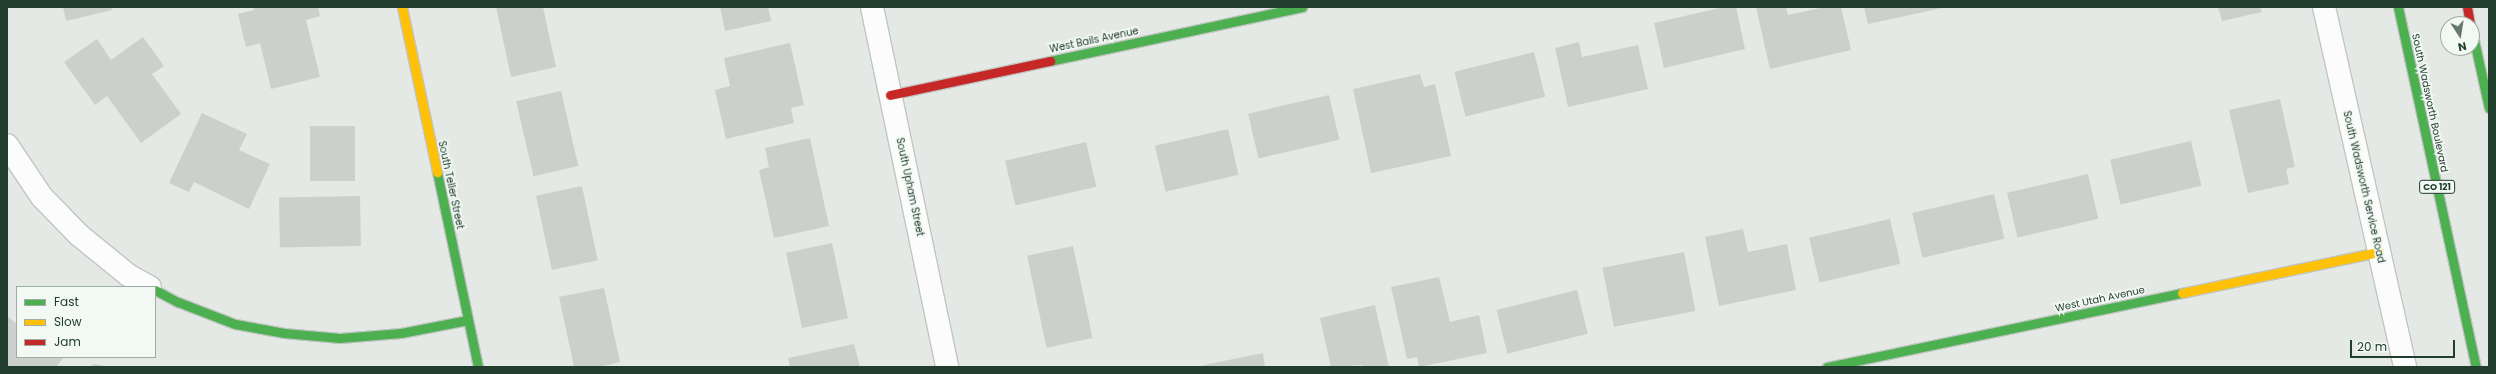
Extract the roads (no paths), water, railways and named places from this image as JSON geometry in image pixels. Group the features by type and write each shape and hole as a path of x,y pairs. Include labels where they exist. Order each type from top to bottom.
{"street":[{"name":"South Teller Street","path":"402,7 478,367"},
{"name":"South Upham Street","path":"872,7 947,367"},
{"name":"West Bails Avenue","path":"890,94 1302,7"},
{"name":"South Wadsworth Service Road","path":"2324,7 2405,367"},
{"name":"South Wadsworth Boulevard","path":"2398,7 2476,367"},
{"path":"2478,56 2489,108"},
{"path":"7,145 42,197 79,235 128,275 148,286"},
{"name":"West Utah Avenue","path":"1827,367 2378,252"},
{"path":"156,291 178,302 235,324 284,333 340,338 401,333 468,320"}]}
